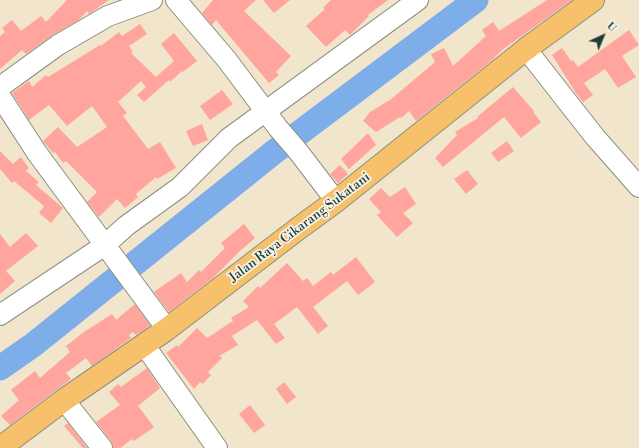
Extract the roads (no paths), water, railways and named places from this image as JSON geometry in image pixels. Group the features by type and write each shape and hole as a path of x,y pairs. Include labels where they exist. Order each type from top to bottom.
{"main road":[{"name":"Jalan Raya Cikarang Sukatani","path":"0,448 64,400 168,329 336,201 526,48 593,0"}],"street":[{"path":"0,87 58,45 108,16 152,0"},
{"path":"176,0 227,60 278,128 298,150 336,201"},
{"path":"0,315 107,247 126,226 180,187 229,138 418,0"},
{"path":"526,48 595,137 639,187"},
{"path":"0,96 37,153 168,329"},
{"path":"144,346 217,448"},
{"path":"64,400 102,448"}],"waterway":[{"path":"0,368 33,345 274,152 476,0"}]}
